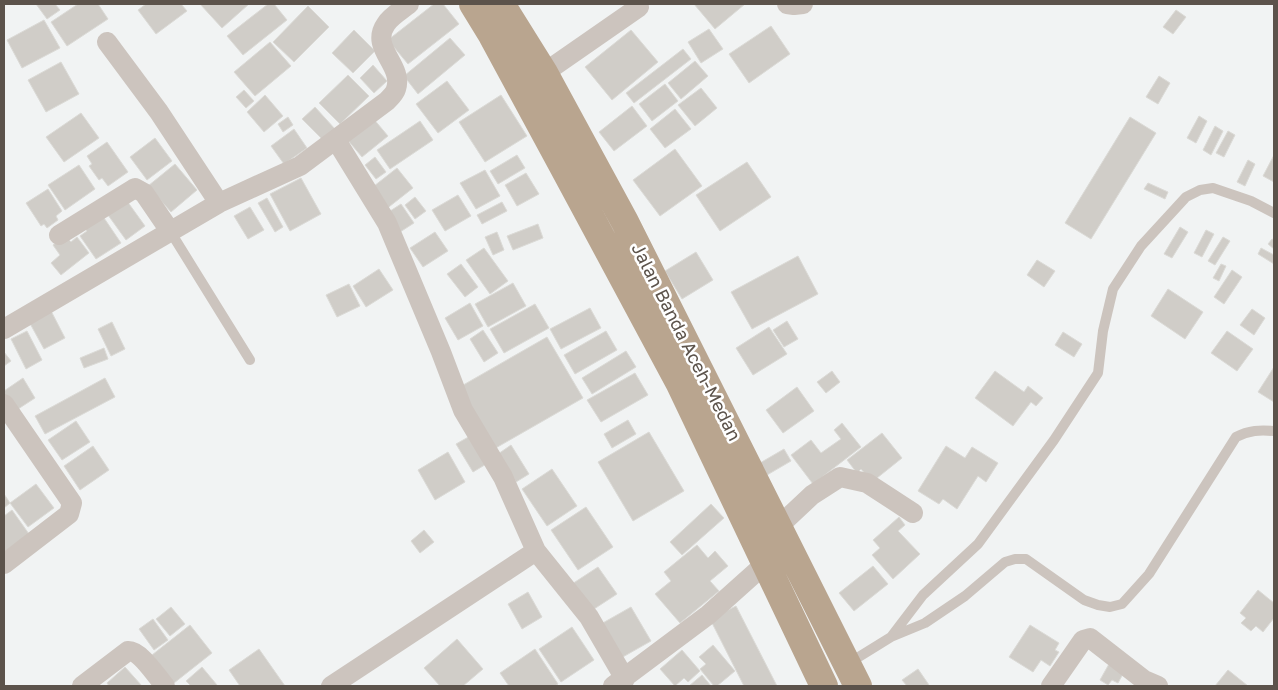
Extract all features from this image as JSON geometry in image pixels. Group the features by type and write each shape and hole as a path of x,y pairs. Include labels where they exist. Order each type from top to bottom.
{"highway":[{"name":"Jalan Banda Aceh-Medan","path":"473,4 492,35 678,382 824,686"},
{"name":"Jalan Banda Aceh-Medan","path":"501,4 544,73 625,222 853,675"}],"street":[{"path":"4,329 219,203 300,166 387,101 396,90 397,77 382,45 380,33 387,22 410,4"},
{"path":"786,4 794,6 803,4"},
{"path":"544,73 639,7"},
{"path":"107,42 159,112 219,203"},
{"path":"336,140 387,223 438,343 463,410 503,477 536,551 589,617 619,682 708,616 765,564"},
{"path":"59,236 135,188 144,193 170,231"},
{"path":"4,404 72,503 69,514 4,564"},
{"path":"778,526 812,495 840,477 867,483 913,513"},
{"path":"331,686 536,551"},
{"path":"1051,686 1083,640 1090,638 1144,680 1158,686"},
{"path":"82,686 131,650 139,655 165,686"}],"lane":[{"path":"853,675 891,637 923,595 978,544 1059,432 1098,373 1103,331 1113,289 1141,246 1186,196 1200,190 1213,188 1251,201 1274,213"},
{"path":"170,231 250,360"},
{"path":"891,637 925,623 965,596 1005,562 1015,559 1026,559 1084,600 1098,606 1110,607 1122,604 1149,574 1236,437 1246,432 1257,430 1274,431"}],"building":[{"path":"36,4 55,4 60,10 47,19"},
{"path":"78,4 98,4 108,19 67,46 51,22"},
{"path":"146,4 181,4 187,11 156,34 138,10"},
{"path":"200,4 249,4 222,28"},
{"path":"268,4 274,4 287,20 243,55 227,36"},
{"path":"434,4 443,4 459,24 408,64 388,40"},
{"path":"694,4 745,4 715,29"},
{"path":"308,6 329,27 294,62 273,42"},
{"path":"1176,10 1186,17 1173,34 1163,27"},
{"path":"44,20 60,48 22,68 7,40"},
{"path":"771,26 790,54 749,83 729,54"},
{"path":"709,29 723,49 701,63 688,42"},
{"path":"354,30 375,51 353,73 332,53"},
{"path":"631,30 658,62 612,100 585,67"},
{"path":"450,38 465,55 418,94 404,76"},
{"path":"270,42 291,66 255,96 234,72"},
{"path":"683,49 691,59 634,103 626,93"},
{"path":"695,61 708,76 681,99 668,83"},
{"path":"61,62 79,94 46,112 28,80"},
{"path":"373,65 387,81 374,93 360,78"},
{"path":"348,75 369,96 340,124 319,103"},
{"path":"1159,76 1170,83 1158,104 1146,97"},
{"path":"447,81 469,110 438,133 416,104"},
{"path":"665,84 678,101 652,121 639,104"},
{"path":"701,88 717,108 695,126 678,105"},
{"path":"244,90 254,101 246,108 236,97"},
{"path":"265,95 283,116 264,132 247,112"},
{"path":"501,95 527,136 485,162 459,122"},
{"path":"632,106 647,126 614,151 599,132"},
{"path":"315,107 335,129 323,140 302,119"},
{"path":"675,109 691,129 665,148 650,129"},
{"path":"81,113 99,138 64,162 46,137"},
{"path":"1199,116 1207,121 1196,143 1187,138"},
{"path":"288,117 293,125 283,132 278,124"},
{"path":"372,117 388,136 362,157 346,138"},
{"path":"1130,117 1156,133 1091,239 1065,223"},
{"path":"420,121 433,140 390,169 377,150"},
{"path":"1215,126 1223,131 1211,155 1203,150"},
{"path":"294,129 307,148 284,164 271,146"},
{"path":"1228,131 1235,135 1224,157 1216,153"},
{"path":"155,138 172,161 147,180 130,157"},
{"path":"107,142 128,172 108,186 102,178 99,180 89,166 92,164 87,156"},
{"path":"675,149 702,186 660,216 633,180"},
{"path":"517,155 525,168 498,184 490,171"},
{"path":"1274,155 1274,182 1263,176"},
{"path":"375,157 386,172 376,179 365,165"},
{"path":"1248,160 1255,164 1245,186 1237,182"},
{"path":"747,162 771,197 720,231 696,195"},
{"path":"175,164 197,190 171,212 148,186"},
{"path":"79,165 95,189 65,210 48,185"},
{"path":"397,168 413,188 385,210 369,190"},
{"path":"485,170 500,196 476,209 460,183"},
{"path":"526,173 539,194 517,206 505,185"},
{"path":"301,178 321,214 290,231 270,194"},
{"path":"1148,183 1168,192 1165,199 1144,189"},
{"path":"48,189 62,211 56,216 58,220 47,228 44,224 41,226 26,203"},
{"path":"458,195 471,216 445,231 432,210"},
{"path":"415,197 426,211 415,219 405,205"},
{"path":"267,198 283,227 275,232 258,203"},
{"path":"127,201 145,226 126,240 108,215"},
{"path":"502,202 507,211 482,224 477,215"},
{"path":"401,204 414,223 400,232 387,213"},
{"path":"250,207 264,230 248,239 234,216"},
{"path":"102,215 121,243 96,259 80,236 87,231 84,227"},
{"path":"538,224 543,238 513,250 507,236"},
{"path":"1180,227 1188,232 1172,258 1164,254"},
{"path":"1206,230 1214,234 1202,257 1194,253"},
{"path":"435,232 448,251 423,267 410,248"},
{"path":"497,232 504,250 493,255 485,237"},
{"path":"65,236 71,242 77,237 89,253 61,275 51,263 60,255 53,245"},
{"path":"1223,237 1230,241 1215,265 1208,261"},
{"path":"1272,239 1274,240 1274,249 1268,244"},
{"path":"484,248 508,281 490,294 466,260"},
{"path":"1261,248 1274,255 1274,264 1258,254"},
{"path":"696,252 713,280 682,299 665,271"},
{"path":"798,256 818,294 752,329 731,292"},
{"path":"1037,260 1055,271 1044,287 1027,275"},
{"path":"461,264 478,287 465,297 447,274"},
{"path":"1221,264 1226,266 1219,281 1213,278"},
{"path":"379,269 393,290 366,307 353,286"},
{"path":"1232,270 1242,277 1224,304 1214,297"},
{"path":"513,283 526,306 488,327 475,304"},
{"path":"349,284 360,306 337,317 326,295"},
{"path":"1168,289 1203,312 1185,339 1151,316"},
{"path":"470,303 483,326 458,340 445,318"},
{"path":"535,304 549,328 504,353 490,329"},
{"path":"49,307 65,338 44,349 27,318"},
{"path":"590,308 601,328 561,349 550,329"},
{"path":"1252,309 1265,318 1254,335 1240,325"},
{"path":"787,321 798,339 784,347 773,330"},
{"path":"112,322 125,349 111,356 98,329"},
{"path":"769,327 787,354 753,375 736,348"},
{"path":"483,330 498,353 484,362 470,339"},
{"path":"27,331 42,360 26,369 11,339"},
{"path":"606,331 617,350 575,374 564,355"},
{"path":"1227,331 1253,349 1237,371 1211,353"},
{"path":"1063,332 1082,344 1074,357 1055,345"},
{"path":"547,337 583,398 494,449 458,388"},
{"path":"104,348 108,359 84,368 80,358"},
{"path":"626,351 636,367 592,394 582,378"},
{"path":"4,352 11,361 4,366"},
{"path":"1274,367 1274,402 1258,392"},
{"path":"832,371 840,382 826,393 817,382"},
{"path":"995,371 1024,392 1028,386 1043,398 1036,406 1031,402 1013,426 975,398"},
{"path":"635,373 648,395 601,422 587,400"},
{"path":"23,378 35,398 15,411 4,395 4,391"},
{"path":"105,378 115,397 45,434 35,416"},
{"path":"797,387 814,411 783,433 766,410"},
{"path":"628,420 636,434 612,448 604,434"},
{"path":"76,421 90,442 62,460 48,440"},
{"path":"842,423 861,447 813,484 791,455 811,440 821,453 841,439 834,430"},
{"path":"649,432 684,491 633,521 598,462"},
{"path":"882,433 902,458 872,482 861,469 857,473 847,460"},
{"path":"472,435 488,463 473,472 456,444"},
{"path":"511,445 529,474 516,482 498,454"},
{"path":"93,446 109,470 80,490 64,466"},
{"path":"946,446 965,458 972,447 998,463 986,482 978,476 957,509 943,499 939,504 918,491"},
{"path":"784,449 791,461 767,475 760,463"},
{"path":"448,452 465,482 435,500 418,470"},
{"path":"552,469 577,506 547,526 522,489"},
{"path":"36,484 54,508 28,527 10,503"},
{"path":"4,494 10,503 4,508"},
{"path":"711,504 724,518 682,555 670,542"},
{"path":"586,507 613,547 578,570 551,530"},
{"path":"12,510 29,534 4,552 4,516"},
{"path":"899,517 905,525 898,531 920,554 893,579 872,555 880,548 873,540"},
{"path":"424,530 434,542 420,553 411,541"},
{"path":"697,545 708,558 715,551 728,566 710,581 719,591 680,623 655,594 671,581 664,572"},
{"path":"873,566 888,584 854,611 839,593"},
{"path":"598,567 617,594 591,611 572,584"},
{"path":"1258,590 1274,603 1274,618 1263,632 1256,626 1251,631 1241,623 1246,618 1240,613"},
{"path":"528,592 542,617 522,629 508,604"},
{"path":"736,606 777,686 744,686 710,619"},
{"path":"171,607 185,624 170,636 156,619"},
{"path":"631,607 651,641 621,658 601,624"},
{"path":"153,619 168,640 154,650 139,629"},
{"path":"190,625 212,653 174,683 152,655"},
{"path":"1030,625 1059,643 1055,650 1059,652 1050,666 1041,660 1033,672 1009,657"},
{"path":"572,627 594,660 561,682 539,649"},
{"path":"457,639 483,669 463,686 440,686 424,668"},
{"path":"713,645 735,671 717,686 714,686 700,669 706,664 699,657"},
{"path":"259,649 285,686 240,686 229,670"},
{"path":"535,649 558,684 555,686 509,686 500,673"},
{"path":"682,650 700,671 688,682 684,678 675,686 660,669"},
{"path":"1109,664 1124,672 1118,683 1112,680 1108,685 1100,680"},
{"path":"125,667 142,686 109,686 107,683"},
{"path":"202,667 216,686 191,686 186,681"},
{"path":"918,669 929,685 907,686 902,680"},
{"path":"1228,670 1248,686 1215,686"},
{"path":"702,675 711,686 689,686"}]}
